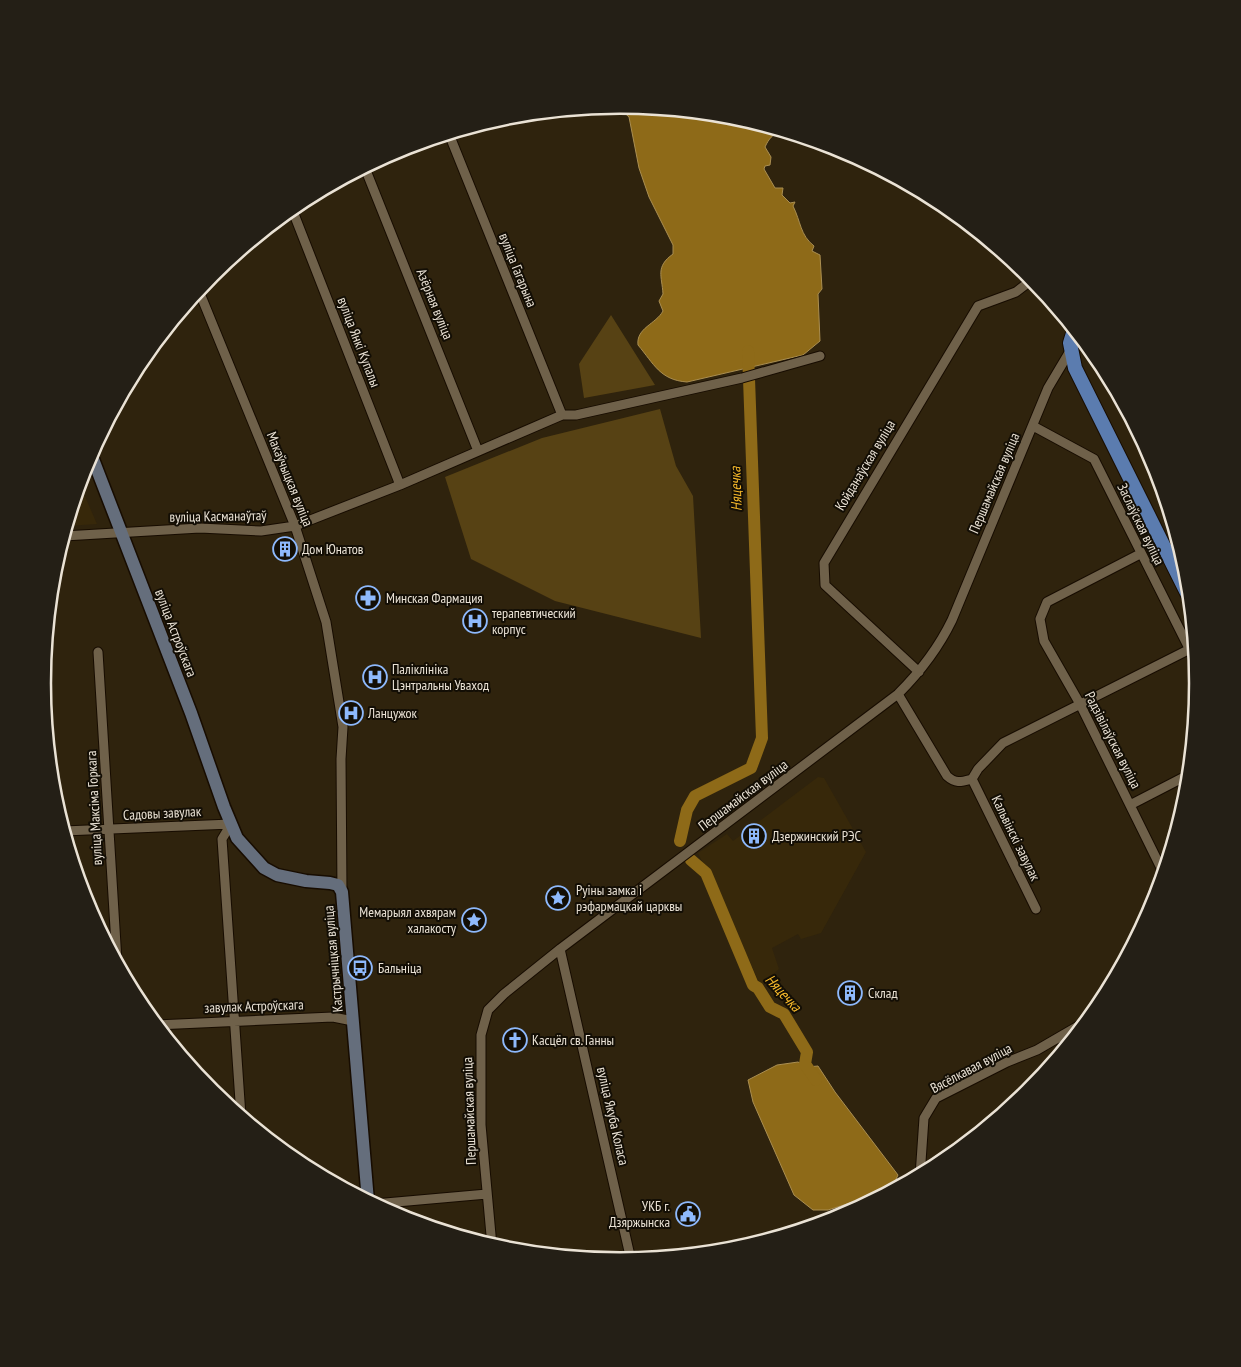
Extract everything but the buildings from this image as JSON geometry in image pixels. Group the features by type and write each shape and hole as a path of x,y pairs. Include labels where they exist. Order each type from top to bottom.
{"main road":[{"path":"1072,337 1070,352 1083,386 1180,580"}],"street":[{"name":"вуліца Гагарына","path":"451,140 562,415"},
{"name":"Азёрная вуліца","path":"367,174 478,451"},
{"name":"вуліца Янкі Купалы","path":"295,217 400,485"},
{"name":"Койданаўская вуліца","path":"920,672 825,585 824,564 978,306 1016,292 1026,284"},
{"name":"Макаўчыцкая вуліца","path":"202,298 295,526 326,622 342,714"},
{"name":"Першамайская вуліца","path":"491,1238 481,1125 480,1035 488,1010 504,994 560,948 898,694 920,672 939,646 952,620 1048,388 1070,352"},
{"name":"вуліца Касманаўтаў","path":"71,536 192,529 261,530 295,526 400,485 562,415 576,415 742,378 820,356"},
{"name":"Заслаўская вуліца","path":"1033,426 1094,459 1140,554 1189,647"},
{"name":"вуліца Астроўскага","path":"95,465 231,824 249,853 264,868 288,878 330,882 338,885 342,892"},
{"name":"Радзівілаўская вуліца","path":"1140,554 1047,602 1040,619 1044,641 1080,704 1160,866"},
{"path":"898,694 947,776 953,782 972,779 978,769 1002,743 1189,649"},
{"name":"вуліца Максіма Горкага","path":"98,652 116,946"},
{"name":"Кастрычніцкая вуліца","path":"342,714 342,892 367,1193"},
{"path":"1130,806 1182,778"},
{"name":"Кальвінскі завулак","path":"972,779 1036,909"},
{"name":"Садовы завулак","path":"71,831 231,824"},
{"path":"231,824 222,839 240,1107"},
{"name":"вуліца Якуба Коласа","path":"560,948 629,1253"},
{"name":"завулак Астроўскага","path":"165,1024 334,1017 353,1021"},
{"name":"Вясёлкавая вуліца","path":"921,1167 924,1118 936,1098 1008,1062 1037,1050 1071,1031"},
{"path":"389,1203 487,1194"}],"shaded area":[{"path":"626,114 695,119 732,125 773,135 765,147 771,157 770,165 765,166 764,169 775,188 783,188 782,195 790,203 795,202 793,206 803,233 814,246 812,251 820,255 822,289 818,294 820,341 803,355 687,382 670,378 658,370 638,345 640,334 663,311 659,301 663,294 661,272 664,263 673,254 673,245 649,197 639,168 629,117"},
{"path":"611,315 655,385 584,398 579,364"},
{"path":"660,409 676,466 693,496 701,638 555,601 471,559 445,477 542,438"},
{"path":"84,494 97,524 74,526"},
{"path":"818,777 824,778 866,852 821,933 801,939 798,934 772,948 779,969 761,986 698,853 727,834 733,841"},
{"path":"798,1062 807,1067 818,1066 835,1092 898,1175 895,1181 856,1201 828,1210 813,1210 794,1195 753,1102 748,1080 777,1065"}],"waterway":[{"name":"Няцечка","path":"680,841 687,810 695,796 751,768 762,738 748,351"},
{"name":"Няцечка","path":"691,860 706,873 753,985 758,988 770,1007 784,1014 807,1052 805,1064 816,1080"}],"place":[{"name":"Дом Юнатов","path":"285,549"},
{"name":"Минская Фармация","path":"368,598"},
{"name":"терапевтический корпус","path":"475,621"},
{"name":"Паліклініка Цэнтральны Уваход","path":"375,677"},
{"name":"Ланцужок","path":"351,713"},
{"name":"Дзержинский РЭС","path":"754,836"},
{"name":"Руіны замка і рэфармацкай царквы","path":"558,898"},
{"name":"Мемарыял ахвярам халакосту","path":"474,920"},
{"name":"Бальніца","path":"360,968"},
{"name":"Склад","path":"850,993"},
{"name":"Касцёл св. Ганны","path":"515,1040"},
{"name":"УКБ г. Дзяржынска","path":"688,1214"}]}
